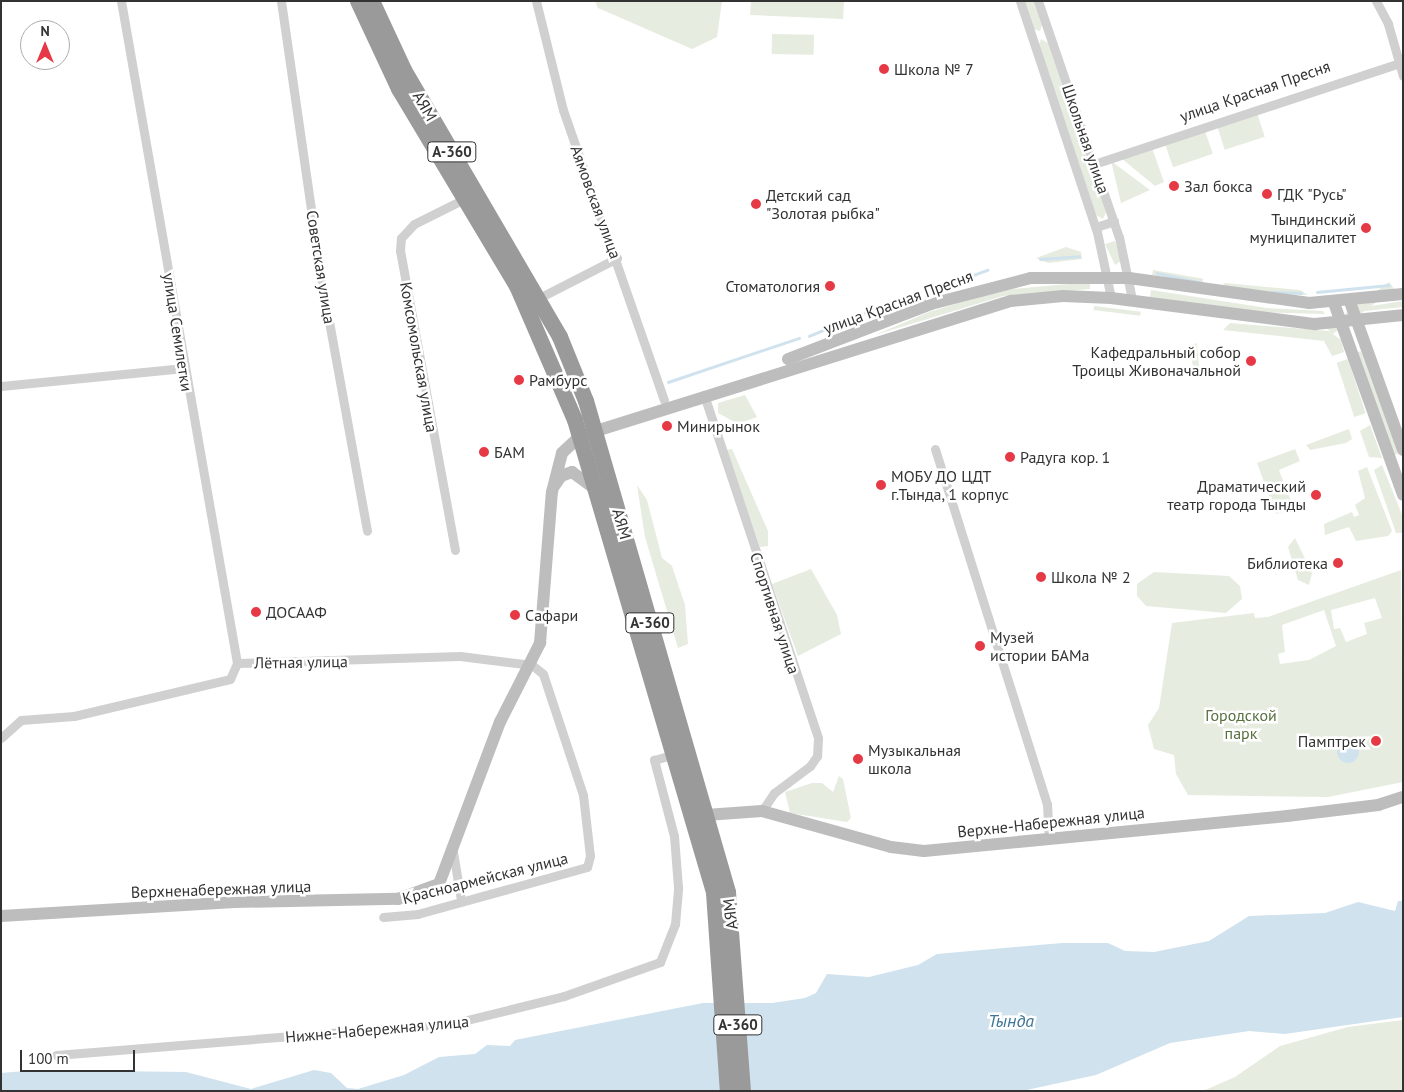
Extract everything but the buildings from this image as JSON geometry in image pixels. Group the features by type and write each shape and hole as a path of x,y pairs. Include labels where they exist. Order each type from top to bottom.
{"highway":[{"name":"АЯМ","path":"358,1 399,89 518,286 557,371 579,432 672,755 714,893 727,959 742,1091"},
{"name":"АЯМ","path":"372,1 404,70 538,299 570,359 595,427 728,892 728,1091"}],"street":[{"name":"улица Семилетки","path":"120,1 236,663"},
{"name":"Советская улица","path":"281,1 320,272 367,531"},
{"name":"Аямовская улица","path":"536,1 562,110 617,258 664,400"},
{"name":"Школьная улица","path":"1020,1 1096,227 1108,276 1111,298"},
{"name":"Школьная улица","path":"1038,1 1114,221 1129,278 1132,299"},
{"path":"1376,1 1388,24 1403,76"},
{"path":"1032,37 1048,32"},
{"name":"улица Красная Пресня","path":"1094,164 1400,61"},
{"name":"Комсомольская улица","path":"455,550 400,251 401,238 414,224 464,199"},
{"path":"1096,227 1114,221"},
{"path":"538,299 564,283 617,258"},
{"name":"улица Красная Пресня","path":"595,427 664,400 994,284 1051,276 1108,276 1284,302 1350,302 1403,294"},
{"name":"улица Красная Пресня","path":"595,427 876,346 1011,301 1132,299 1264,319 1341,323 1360,328 1403,315"},
{"path":"1350,302 1403,450"},
{"path":"1334,303 1403,495"},
{"path":"1347,338 1360,328"},
{"path":"1,386 184,368"},
{"name":"Спортивная улица","path":"704,395 818,738 817,756 810,766 774,793 762,811"},
{"path":"579,432 595,427"},
{"name":"Красноармейская улица","path":"439,884 453,852 497,730 532,664 542,632 552,492 558,462 569,443 579,432"},
{"path":"935,449 1013,687 1047,804 1049,840"},
{"path":"552,492 561,476 572,472 596,491"},
{"name":"Лётная улица","path":"1,738 21,720 74,716 230,679 236,663 460,656 532,664"},
{"name":"Красноармейская улица","path":"383,917 418,914 461,900 548,880 583,870 590,862 583,795 548,684 532,664"},
{"name":"Нижне-Набережная улица","path":"56,1054 456,1023 564,996 660,962 675,924 678,888 674,836 654,760 672,755"},
{"name":"Верхне-Набережная улица","path":"706,815 736,809 762,811 907,850 1049,840 1287,816 1378,805 1403,797"},
{"path":"453,852 461,900"},
{"name":"Верхненабережная улица","path":"1,916 226,903 398,899 439,884"}],"green space":[{"path":"595,1 722,1 717,37 692,49 598,8"},
{"path":"751,1 844,1 843,19 750,15"},
{"path":"1023,1 1034,1 1042,25 1040,31 1033,29"},
{"path":"772,34 814,35 814,55 772,54"},
{"path":"1041,39 1048,43 1106,212 1103,219 1096,215 1039,45"},
{"path":"1257,113 1265,137 1225,150 1217,126"},
{"path":"1205,131 1213,154 1173,167 1165,145"},
{"path":"1152,148 1164,182 1155,186 1121,158"},
{"path":"1111,161 1150,190 1121,203"},
{"path":"1115,241 1121,261 1115,265 1105,244"},
{"path":"1066,247 1081,252 1082,259 1048,263 1036,258"},
{"path":"1153,270 1203,279 1202,284 1152,275"},
{"path":"1090,282 1090,289 1003,296 875,335 929,312 1002,290"},
{"path":"1389,282 1394,289 1332,335 1327,327"},
{"path":"1225,283 1300,290 1308,295 1221,287"},
{"path":"1151,290 1267,308 1323,311 1325,314 1246,312 1150,297"},
{"path":"1403,301 1403,307 1364,311 1365,307"},
{"path":"1094,306 1141,312 1140,316 1094,310"},
{"path":"1230,323 1329,331 1341,340 1344,352 1332,356 1324,341 1223,330"},
{"path":"1197,343 1199,367 1194,369 1188,347"},
{"path":"1361,351 1398,453 1394,455 1356,353"},
{"path":"1348,359 1366,413 1354,417 1337,363"},
{"path":"745,395 757,417 738,424 718,413 718,403"},
{"path":"1370,425 1382,458 1369,457 1360,431"},
{"path":"1349,429 1352,439 1346,443 1310,450 1306,445"},
{"path":"732,449 768,531 768,546 760,547 726,450"},
{"path":"1295,449 1300,461 1279,470 1294,509 1276,514 1257,463"},
{"path":"1382,465 1403,517 1403,533 1396,533 1374,470"},
{"path":"1367,467 1392,531 1388,536 1356,541 1349,527 1325,535 1324,524 1352,512 1354,517 1359,515 1355,505 1365,498 1358,471"},
{"path":"637,485 647,500 662,558 672,566 685,605 688,644 678,648 645,537"},
{"path":"1295,538 1312,573 1309,585 1298,580 1288,547"},
{"path":"811,569 837,615 841,634 798,656 772,584"},
{"name":"Городской парк","path":"1401,570 1403,782 1328,797 1188,795 1176,774 1174,755 1154,749 1148,725 1159,708 1172,623 1254,613 1255,618 1268,617","holes":["1375,598 1382,618 1364,623 1367,634 1346,642 1340,628 1334,629 1331,610","1324,610 1336,646 1309,660 1280,664 1278,654 1285,652 1282,625"]},
{"path":"1154,572 1229,576 1240,586 1242,599 1226,613 1146,606 1137,596 1137,584"},
{"path":"839,776 843,779 851,818 847,822 790,813 785,792 812,783 822,783 833,792"},
{"path":"1403,1020 1403,1091 1203,1091 1235,1077 1280,1046 1348,1027"}],"water":[{"path":"1348,741 1356,744 1359,752 1356,760 1348,763 1340,760 1337,752 1340,744"},
{"name":"Тында","path":"1398,901 1403,901 1403,1017 1285,1034 1249,1031 1170,1043 1096,1075 1022,1091 1,1091 1,1073 36,1070 186,1072 251,1089 314,1070 331,1073 347,1088 358,1089 404,1075 439,1057 475,1054 487,1045 510,1046 515,1040 703,1003 772,1003 805,998 816,993 827,974 869,977 918,965 937,954 1062,943 1108,943 1125,951 1154,952 1209,941 1249,916 1325,913 1358,902 1395,911"}],"waterway":[{"path":"1040,259 1079,256"},
{"path":"933,290 987,270"},
{"path":"1157,273 1199,282"},
{"path":"1317,292 1389,285"},
{"path":"1271,292 1301,293"},
{"path":"865,313 920,294"},
{"path":"809,336 860,315"},
{"path":"668,382 799,338"}],"place":[{"name":"Школа № 7","path":"884,69"},
{"name":"Зал бокса","path":"1174,186"},
{"name":"ГДК \"Русь\"","path":"1267,194"},
{"name":"Детский сад \"Золотая рыбка\"","path":"756,204"},
{"name":"Тындинский муниципалитет","path":"1366,228"},
{"name":"Стоматология","path":"830,286"},
{"name":"Кафедральный собор Троицы Живоначальной","path":"1251,361"},
{"name":"Рамбурс","path":"519,380"},
{"name":"Минирынок","path":"667,426"},
{"name":"БАМ","path":"484,452"},
{"name":"Радуга кор. 1","path":"1010,457"},
{"name":"МОБУ ДО ЦДТ г.Тында, 1 корпус","path":"881,485"},
{"name":"Драматический театр города Тынды","path":"1316,495"},
{"name":"Библиотека","path":"1338,563"},
{"name":"Школа № 2","path":"1041,577"},
{"name":"ДОСААФ","path":"256,612"},
{"name":"Сафари","path":"515,615"},
{"name":"Музей истории БАМа","path":"980,646"},
{"name":"Памптрек","path":"1376,741"},
{"name":"Музыкальная школа","path":"858,759"}]}
